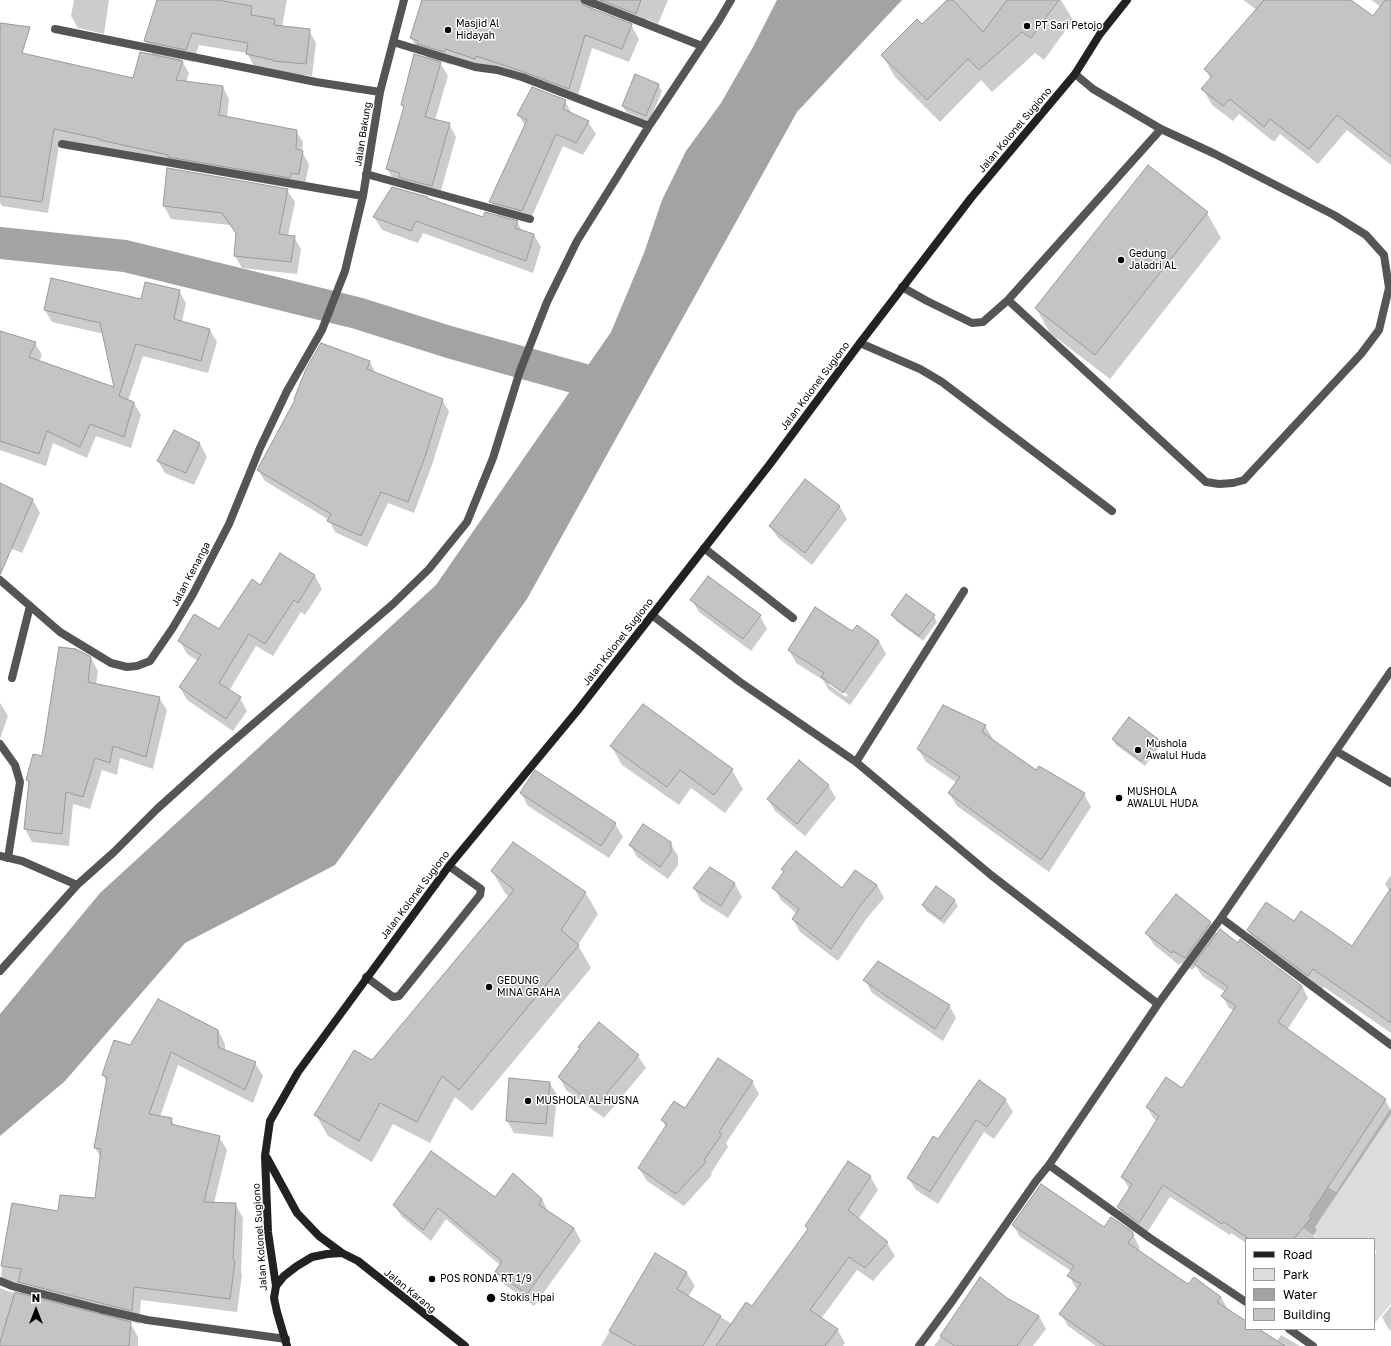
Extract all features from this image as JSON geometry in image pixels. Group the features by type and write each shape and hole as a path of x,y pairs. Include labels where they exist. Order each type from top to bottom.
{"street":[{"name":"Jalan Bakung","path":"345,271 363,196 380,92 404,0"},
{"path":"585,0 702,46"},
{"path":"0,971 77,885 114,852 157,809 212,760 393,604 429,569 467,522 493,458 520,371 547,302 577,241 730,0"},
{"name":"Jalan Kolonel Sugiono","path":"286,1342 274,1298 276,1286 268,1232 265,1156 270,1121 298,1072 366,977 449,866 578,710 774,458 902,287 971,198 1075,74 1100,34 1127,0"},
{"path":"55,29 316,82 380,92"},
{"path":"393,42 474,67 497,70 522,78 649,126"},
{"path":"1008,300 1206,482 1219,484 1233,483 1244,480 1361,354 1380,330 1389,288 1384,255 1366,235 1334,215 1215,154 1161,129 1093,89 1075,74"},
{"path":"902,287 972,323 983,322 1008,300 1161,129"},
{"path":"62,144 363,196"},
{"path":"366,174 530,219"},
{"name":"Jalan Kenanga","path":"0,580 60,632 111,663 127,667 137,666 150,661 172,629 193,594 229,524 260,448 287,391 322,330 345,271"},
{"path":"860,343 915,367 942,382 1112,511"},
{"path":"704,548 793,618"},
{"path":"856,762 964,591"},
{"path":"12,678 30,606"},
{"path":"652,615 740,682 856,762 991,875 1158,1004"},
{"path":"919,1346 1036,1181 1049,1165 1158,1004 1221,918 1391,671"},
{"path":"0,744 15,765 20,782 4,857 22,861 77,885"},
{"path":"1336,751 1391,783"},
{"path":"366,977 393,997 399,996 480,895 480,889 449,866"},
{"path":"1221,918 1391,1045"},
{"name":"Jalan Karang","path":"265,1156 297,1213 320,1236 342,1253 358,1261 465,1346"},
{"path":"1049,1165 1150,1238 1245,1301"},
{"path":"276,1286 284,1276 296,1266 312,1257 342,1253"},
{"path":"0,1281 12,1286 148,1320 286,1342"},
{"path":"1290,1330 1313,1346"}],"green space":[{"path":"1391,1108 1391,1304 1375,1323 1375,1255 1377,1252 1375,1251 1375,1238 1318,1238 1303,1228 1311,1217 1267,1183 1277,1158 1336,1192"}],"water":[{"path":"777,0 902,0 797,112 527,599 335,865 185,943 65,1081 0,1136 0,1014 100,893 436,585 611,332 644,253 662,200 686,151 721,103 753,47"}],"building":[{"path":"157,0 217,0 252,6 251,15 275,19 274,25 310,29 306,64 273,61 246,54 248,43 192,33 186,50 144,41"},
{"path":"422,0 580,0 583,5 632,24 622,49 585,35 569,89 476,56 475,59 445,49 444,52 417,44 418,41 410,38"},
{"path":"600,0 641,0 636,14"},
{"path":"947,0 953,0 983,32 1007,0 1059,0 1031,38 1022,32 979,70 968,59 927,100 881,55 917,19 922,24"},
{"path":"1264,0 1351,0 1373,16 1385,0 1391,0 1391,157 1337,115 1309,149 1270,119 1264,127 1230,99 1223,106 1201,89 1212,76 1204,69"},
{"path":"0,23 30,27 22,53 133,78 140,52 183,61 176,80 223,86 219,115 297,130 296,149 303,151 299,174 291,173 290,178 168,157 168,155 54,129 42,202 0,196"},
{"path":"414,54 441,62 425,117 450,123 432,186 398,177 400,173 386,169 404,106 401,105"},
{"path":"635,74 659,84 646,116 622,106"},
{"path":"532,87 566,100 563,109 589,121 576,143 556,134 522,211 489,202 527,120 517,115"},
{"name":"Gedung Jaladri AL","path":"1148,165 1208,212 1095,355 1035,308"},
{"path":"167,168 288,189 279,234 295,236 291,262 234,256 236,233 222,213 163,206"},
{"path":"392,187 428,197 427,198 483,217 485,212 518,221 515,228 534,234 526,261 416,221 411,231 373,217"},
{"path":"51,278 141,299 145,282 180,290 174,319 210,329 201,361 136,344 119,396 134,402 124,437 90,424 80,447 47,431 39,454 0,441 0,331 36,342 29,357 114,387 100,323 44,310"},
{"path":"321,343 370,361 367,369 443,399 426,454 408,502 381,492 361,536 327,521 331,514 257,470 295,400 294,399 306,369"},
{"path":"174,430 200,443 186,473 157,461"},
{"path":"805,479 840,506 805,553 769,526"},
{"path":"0,483 33,499 0,575"},
{"path":"280,553 315,575 298,603 294,600 265,644 249,634 219,683 241,697 226,719 179,687 201,655 178,641 194,614 219,629 252,579 260,585"},
{"path":"708,576 761,615 743,639 690,600"},
{"path":"906,594 935,615 919,636 891,615"},
{"path":"815,607 852,631 857,625 879,641 843,693 821,677 824,673 788,650"},
{"path":"59,647 76,649 91,657 88,682 160,697 146,757 113,746 110,763 95,758 83,797 66,792 62,834 24,829 29,781 26,780 33,754 42,756"},
{"path":"643,704 733,769 714,795 680,770 667,787 610,746"},
{"path":"943,705 986,725 982,732 1036,770 1039,766 1085,793 1041,860 948,793 960,777 917,749"},
{"name":"Mushola Awalul Huda","path":"1129,717 1158,739 1141,761 1112,739"},
{"path":"799,760 829,785 797,824 767,799"},
{"path":"535,770 616,823 601,846 520,793"},
{"path":"643,824 671,842 671,852 660,867 629,845"},
{"path":"513,842 586,892 561,930 579,945 459,1090 442,1076 417,1122 380,1103 359,1141 314,1115 354,1050 372,1060 514,890 491,871"},
{"path":"796,851 842,888 855,870 877,885 860,906 831,949 792,919 799,909 772,888 784,871 781,869"},
{"path":"710,867 735,883 721,906 693,888"},
{"path":"936,886 955,900 941,919 922,905"},
{"path":"1391,888 1391,1023 1313,969 1308,976 1247,930 1266,902 1294,921 1301,911 1352,946"},
{"path":"1176,894 1211,922 1185,958 1173,951 1172,953 1145,933"},
{"path":"1220,929 1238,943 1240,939 1302,986 1278,1022 1386,1099 1309,1216 1311,1218 1295,1238 1248,1238 1224,1222 1222,1224 1163,1185 1139,1223 1117,1207 1132,1184 1121,1177 1159,1116 1146,1107 1166,1077 1182,1088 1236,1006 1221,996 1228,987 1194,964"},
{"path":"878,961 950,1005 935,1029 863,980"},
{"path":"158,999 218,1030 218,1047 256,1062 245,1090 171,1052 149,1114 172,1118 171,1124 220,1136 204,1202 236,1203 233,1260 235,1261 230,1299 134,1287 132,1311 18,1282 21,1269 1,1266 12,1203 58,1211 60,1195 95,1198 101,1149 94,1148 107,1077 102,1075 114,1040 130,1045"},
{"path":"599,1022 639,1055 596,1106 558,1077 580,1048 578,1047"},
{"path":"718,1058 753,1081 719,1132 722,1134 704,1160 706,1162 676,1194 638,1168 667,1124 661,1120 674,1101 685,1108"},
{"path":"509,1078 550,1082 546,1124 506,1121"},
{"path":"979,1080 1006,1099 987,1127 976,1120 930,1192 907,1178 933,1136 938,1139"},
{"path":"431,1151 495,1197 513,1173 542,1199 539,1205 574,1228 527,1294 495,1272 502,1261 438,1208 423,1230 393,1205"},
{"path":"848,1161 871,1176 848,1210 888,1242 865,1268 849,1257 810,1310 838,1329 825,1346 716,1346 746,1302 752,1306 808,1229 805,1226"},
{"path":"1041,1184 1104,1227 1111,1217 1133,1232 1132,1234 1134,1235 1128,1243 1188,1284 1194,1277 1221,1297 1217,1302 1245,1320 1245,1330 1261,1330 1285,1346 1105,1346 1059,1314 1081,1284 1067,1276 1074,1266 1012,1225"},
{"path":"655,1253 687,1272 677,1289 721,1316 703,1346 636,1346 609,1331"},
{"path":"980,1277 1007,1298 1039,1316 1017,1346 955,1346 940,1336"},
{"path":"15,1292 131,1322 129,1346 0,1346"}],"waterway":[{"path":"0,243 125,256 357,313 449,342 606,386"}],"place":[{"name":"PT Sari Petojo","path":"1027,26"},
{"name":"Masjid Al Hidayah","path":"448,30"},
{"name":"Gedung Jaladri AL","path":"1121,260"},
{"name":"Mushola Awalul Huda","path":"1138,750"},
{"name":"MUSHOLA AWALUL HUDA","path":"1119,798"},
{"name":"GEDUNG MINA GRAHA","path":"489,987"},
{"name":"MUSHOLA AL HUSNA","path":"528,1101"},
{"name":"POS RONDA RT 1/9","path":"432,1279"},
{"name":"Stokis Hpai","path":"491,1298"}]}
